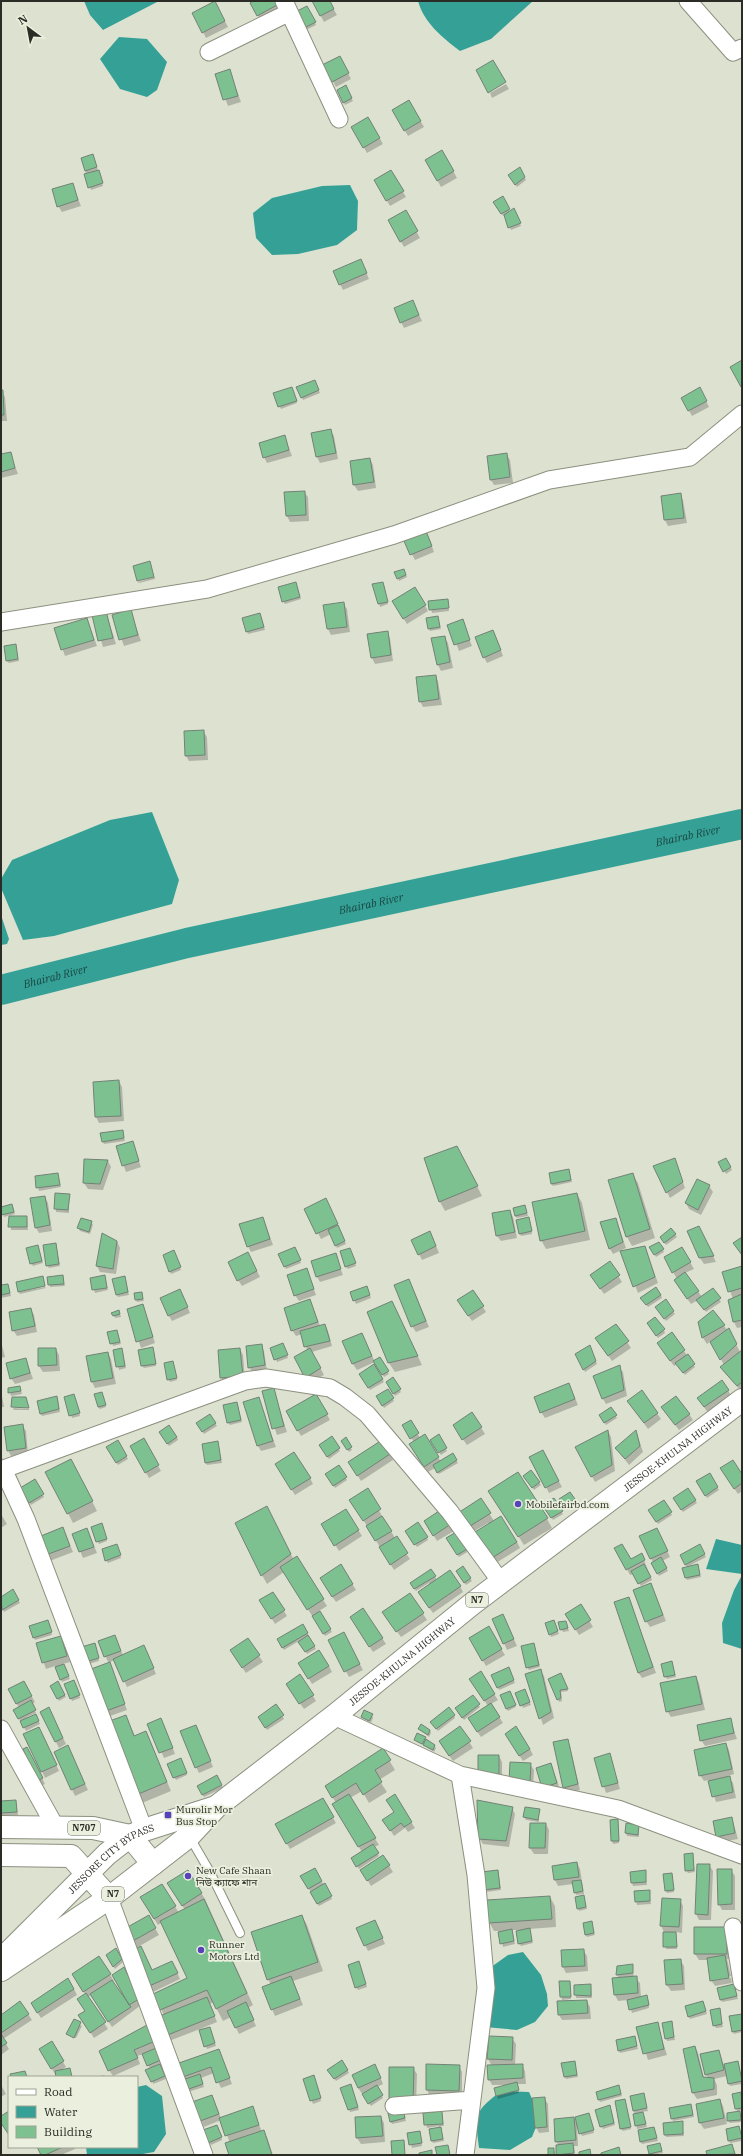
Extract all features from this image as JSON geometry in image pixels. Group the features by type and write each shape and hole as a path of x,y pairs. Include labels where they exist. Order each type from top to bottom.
{"highway":[{"name":"JESSOE-KHULNA HIGHWAY","path":"216,1807 334,1716 501,1582 742,1400"},
{"name":"JESSORE CITY BYPASS","path":"1,1960 107,1854 137,1833 216,1807"},
{"name":"N7","path":"1,1970 109,1898 189,1836 216,1807"},
{"name":"N707","path":"1,1827 93,1828 137,1833"},
{"path":"137,1833 153,1864"},
{"path":"1,1855 71,1856 88,1873 109,1898"}],"street":[{"path":"688,1 733,52 742,48"},
{"path":"209,52 286,7 339,119"},
{"path":"1,622 207,589 394,535 549,480 690,457 742,414"},
{"path":"137,1833 26,1519 2,1470 245,1381 266,1378 330,1388 345,1397 367,1414 450,1512 501,1582"},
{"path":"334,1716 460,1775 618,1809 742,1854"},
{"path":"1,1729 56,1828"},
{"path":"460,1775 476,1875 486,1988 472,2100 468,2119 465,2155"},
{"path":"109,1898 204,2155"},
{"path":"733,1927 742,1982"},
{"path":"394,2106 472,2100"}],"lane":[{"path":"189,1836 210,1872 240,1933"}],"water":[{"path":"84,1 159,1 103,30 90,15"},
{"path":"418,1 533,1 491,39 460,51 429,23"},
{"path":"119,37 147,39 167,62 157,90 147,97 120,89 100,59"},
{"path":"350,185 358,201 357,230 337,245 298,254 272,255 256,238 253,213 272,198 322,186"},
{"path":"152,812 179,880 172,904 54,936 23,940 1,888 1,879 12,860 110,820"},
{"path":"1,915 9,939 7,944 1,945"},
{"path":"716,1539 742,1545 742,1574 706,1569"},
{"path":"742,1575 742,1649 723,1643 722,1623 734,1590"},
{"path":"523,1952 541,1975 547,1994 548,2006 535,2022 517,2030 485,2027 487,1970 508,1955"},
{"path":"146,2085 162,2096 166,2134 154,2152 137,2155 87,2155 86,2148 138,2148 138,2087"},
{"path":"501,2091 529,2092 540,2117 532,2137 510,2150 479,2148 477,2128 478,2115 485,2104"}],"building":[{"path":"215,1 225,21 202,33 192,13"},
{"path":"253,1 275,1 277,5 257,16 250,3"},
{"path":"312,1 330,1 334,9 320,16"},
{"path":"307,6 316,22 304,28 295,12"},
{"path":"340,56 349,73 332,82 322,65"},
{"path":"493,60 506,82 488,93 476,70"},
{"path":"230,69 238,96 223,100 215,74"},
{"path":"346,85 352,98 343,103 337,90"},
{"path":"409,100 421,121 404,131 392,110"},
{"path":"368,117 380,138 363,148 351,127"},
{"path":"442,150 454,171 437,181 425,160"},
{"path":"93,154 97,167 85,171 81,158"},
{"path":"520,167 525,177 515,185 508,175"},
{"path":"99,170 103,183 88,188 84,174"},
{"path":"391,170 404,191 386,201 374,180"},
{"path":"73,183 78,200 57,207 52,189"},
{"path":"503,196 510,209 501,214 493,202"},
{"path":"514,208 521,223 508,228 504,215"},
{"path":"406,210 418,231 400,242 388,220"},
{"path":"361,259 367,273 339,285 333,271"},
{"path":"413,300 419,315 400,323 394,308"},
{"path":"742,360 742,386 741,387 730,367"},
{"path":"315,380 319,390 301,398 296,387"},
{"path":"292,387 297,401 278,407 273,393"},
{"path":"700,387 707,401 688,411 681,398"},
{"path":"1,390 3,390 4,415 1,415"},
{"path":"331,429 336,453 316,457 311,433"},
{"path":"285,435 289,450 263,458 259,443"},
{"path":"11,452 15,468 1,472 1,454"},
{"path":"507,453 510,477 490,480 487,456"},
{"path":"370,458 374,482 353,485 350,461"},
{"path":"305,491 306,515 286,516 284,492"},
{"path":"681,493 684,518 664,520 661,496"},
{"path":"426,531 432,546 410,555 404,541"},
{"path":"150,561 154,577 137,581 133,566"},
{"path":"404,569 406,575 397,579 394,572"},
{"path":"296,582 300,597 282,602 278,587"},
{"path":"383,582 388,602 378,604 372,584"},
{"path":"415,587 426,605 403,619 392,601"},
{"path":"448,599 449,608 429,610 428,601"},
{"path":"344,602 347,627 327,629 323,605"},
{"path":"131,609 138,635 119,640 112,615"},
{"path":"106,611 113,638 98,641 92,615"},
{"path":"260,613 264,627 246,632 242,618"},
{"path":"438,616 440,627 428,629 426,618"},
{"path":"87,618 94,640 61,650 54,628"},
{"path":"463,619 470,640 454,645 447,625"},
{"path":"493,630 501,650 483,658 475,637"},
{"path":"388,631 391,655 371,658 367,634"},
{"path":"445,636 450,662 437,665 431,638"},
{"path":"16,644 18,659 6,661 4,646"},
{"path":"436,675 439,699 419,702 416,677"},
{"path":"204,730 205,755 185,756 184,731"},
{"path":"119,1080 121,1116 95,1117 93,1082"},
{"path":"123,1130 124,1138 102,1142 100,1133"},
{"path":"133,1141 139,1161 122,1166 116,1146"},
{"path":"457,1146 478,1186 439,1202 424,1158"},
{"path":"675,1158 683,1182 666,1193 653,1166"},
{"path":"726,1158 731,1167 723,1172 718,1162"},
{"path":"84,1159 108,1160 100,1184 83,1183"},
{"path":"569,1169 571,1180 551,1184 549,1173"},
{"path":"58,1173 60,1185 36,1188 35,1176"},
{"path":"633,1173 650,1229 626,1237 608,1180"},
{"path":"697,1179 710,1185 698,1210 685,1203"},
{"path":"55,1193 70,1194 68,1210 54,1209"},
{"path":"577,1193 585,1231 540,1241 532,1202"},
{"path":"45,1196 50,1225 35,1228 30,1198"},
{"path":"326,1198 338,1224 316,1234 304,1209"},
{"path":"12,1204 14,1212 1,1215 1,1207"},
{"path":"525,1205 527,1213 515,1216 513,1208"},
{"path":"510,1210 515,1232 496,1236 492,1213"},
{"path":"9,1216 27,1216 27,1227 8,1227"},
{"path":"263,1217 270,1239 247,1247 239,1224"},
{"path":"529,1217 532,1231 519,1234 516,1220"},
{"path":"81,1218 92,1221 89,1232 77,1228"},
{"path":"616,1218 623,1242 609,1249 600,1222"},
{"path":"338,1225 345,1241 335,1246 328,1230"},
{"path":"699,1226 714,1256 699,1258 687,1231"},
{"path":"671,1228 676,1234 664,1243 660,1237"},
{"path":"430,1231 436,1246 418,1255 411,1240"},
{"path":"102,1233 117,1241 113,1269 96,1266"},
{"path":"742,1237 742,1255 733,1243"},
{"path":"659,1242 664,1249 654,1255 649,1247"},
{"path":"56,1243 59,1264 46,1266 43,1245"},
{"path":"38,1245 42,1261 30,1264 26,1248"},
{"path":"645,1246 655,1277 633,1287 620,1251"},
{"path":"295,1247 301,1260 284,1267 278,1254"},
{"path":"682,1247 691,1262 672,1273 664,1257"},
{"path":"350,1248 356,1263 345,1267 340,1251"},
{"path":"174,1250 181,1267 169,1272 163,1255"},
{"path":"248,1252 257,1271 237,1281 228,1262"},
{"path":"336,1253 341,1269 316,1277 311,1261"},
{"path":"610,1261 620,1275 600,1289 590,1275"},
{"path":"742,1266 742,1288 728,1292 722,1272"},
{"path":"307,1268 314,1289 294,1296 287,1275"},
{"path":"685,1272 699,1291 687,1299 674,1280"},
{"path":"63,1275 64,1284 48,1285 47,1277"},
{"path":"105,1275 107,1288 92,1290 90,1278"},
{"path":"43,1276 45,1286 18,1292 16,1282"},
{"path":"125,1276 128,1292 116,1295 112,1279"},
{"path":"409,1279 426,1321 411,1327 394,1285"},
{"path":"8,1284 10,1293 1,1295 1,1285"},
{"path":"367,1286 370,1295 353,1301 350,1292"},
{"path":"656,1287 661,1295 646,1305 640,1298"},
{"path":"713,1288 721,1298 704,1310 696,1300"},
{"path":"180,1289 188,1307 168,1316 160,1298"},
{"path":"473,1290 484,1306 468,1316 457,1300"},
{"path":"142,1292 143,1299 135,1300 134,1293"},
{"path":"742,1294 742,1320 733,1322 728,1300"},
{"path":"310,1299 318,1322 291,1331 284,1308"},
{"path":"666,1299 674,1311 664,1319 655,1307"},
{"path":"392,1301 418,1356 388,1363 367,1312"},
{"path":"143,1304 153,1337 136,1342 127,1309"},
{"path":"31,1308 35,1326 12,1331 9,1312"},
{"path":"119,1310 120,1314 113,1316 111,1313"},
{"path":"713,1310 725,1325 702,1338 698,1322"},
{"path":"655,1317 665,1329 656,1336 647,1323"},
{"path":"325,1324 330,1341 304,1347 300,1331"},
{"path":"616,1324 629,1341 608,1356 595,1338"},
{"path":"729,1328 737,1344 720,1360 710,1342"},
{"path":"117,1330 120,1342 110,1344 107,1332"},
{"path":"672,1332 685,1350 670,1361 657,1343"},
{"path":"362,1333 372,1356 352,1364 342,1341"},
{"path":"283,1343 288,1355 274,1360 270,1348"},
{"path":"262,1344 265,1365 248,1368 246,1346"},
{"path":"590,1345 596,1361 583,1370 575,1354"},
{"path":"153,1347 156,1364 141,1366 138,1350"},
{"path":"38,1348 56,1348 57,1365 38,1366"},
{"path":"122,1348 125,1366 116,1367 113,1350"},
{"path":"240,1348 243,1376 220,1378 218,1350"},
{"path":"310,1348 321,1368 305,1378 294,1357"},
{"path":"742,1350 742,1382 737,1386 720,1367"},
{"path":"108,1352 113,1378 91,1382 86,1356"},
{"path":"688,1354 695,1364 683,1373 675,1363"},
{"path":"380,1357 389,1371 382,1375 373,1361"},
{"path":"26,1358 30,1373 10,1379 6,1363"},
{"path":"173,1361 177,1378 167,1380 164,1363"},
{"path":"374,1364 383,1379 368,1388 359,1374"},
{"path":"620,1365 624,1390 602,1399 593,1376"},
{"path":"393,1377 401,1389 393,1394 386,1382"},
{"path":"722,1380 729,1390 704,1407 697,1398"},
{"path":"569,1383 575,1399 540,1413 534,1397"},
{"path":"20,1386 21,1391 8,1393 8,1388"},
{"path":"274,1388 284,1426 272,1429 262,1391"},
{"path":"388,1389 394,1398 382,1406 376,1396"},
{"path":"642,1390 658,1413 644,1423 627,1401"},
{"path":"102,1392 106,1405 98,1407 94,1394"},
{"path":"74,1394 80,1413 69,1416 64,1397"},
{"path":"316,1394 328,1414 297,1431 286,1411"},
{"path":"57,1396 59,1409 40,1414 37,1401"},
{"path":"676,1396 690,1414 675,1425 661,1407"},
{"path":"12,1397 26,1397 29,1408 11,1407"},
{"path":"259,1397 273,1441 257,1446 243,1402"},
{"path":"237,1402 241,1420 227,1423 223,1405"},
{"path":"611,1407 617,1415 604,1423 599,1415"},
{"path":"472,1412 482,1427 462,1440 453,1425"},
{"path":"210,1414 216,1423 202,1432 196,1423"},
{"path":"411,1420 419,1433 410,1439 402,1425"},
{"path":"23,1424 26,1448 7,1451 4,1427"},
{"path":"169,1425 177,1437 167,1444 159,1432"},
{"path":"608,1430 612,1465 591,1477 575,1447"},
{"path":"636,1430 640,1446 625,1459 615,1448"},
{"path":"425,1434 439,1457 424,1467 409,1444"},
{"path":"439,1434 447,1448 438,1453 430,1440"},
{"path":"332,1436 340,1448 327,1457 319,1445"},
{"path":"346,1437 352,1447 347,1450 341,1441"},
{"path":"144,1438 159,1465 145,1473 130,1446"},
{"path":"118,1440 127,1456 116,1463 106,1447"},
{"path":"382,1440 390,1454 357,1476 348,1462"},
{"path":"218,1441 221,1460 205,1463 202,1444"},
{"path":"543,1450 559,1481 545,1488 529,1457"},
{"path":"294,1452 311,1478 291,1490 275,1464"},
{"path":"453,1453 457,1460 437,1473 433,1465"},
{"path":"71,1459 93,1501 67,1514 45,1472"},
{"path":"733,1460 742,1474 742,1483 734,1489 720,1468"},
{"path":"339,1465 347,1477 333,1486 325,1474"},
{"path":"531,1470 540,1482 532,1488 523,1476"},
{"name":"Mobilefairbd.com","path":"518,1472 548,1518 518,1537 488,1491"},
{"path":"710,1473 718,1487 705,1496 696,1481"},
{"path":"35,1479 44,1494 29,1503 20,1488"},
{"path":"368,1488 381,1509 363,1521 349,1500"},
{"path":"688,1488 696,1500 681,1510 673,1498"},
{"path":"570,1492 575,1499 563,1506 559,1499"},
{"path":"481,1498 491,1513 467,1528 458,1513"},
{"path":"554,1498 563,1511 551,1518 542,1505"},
{"path":"664,1500 672,1512 656,1522 648,1510"},
{"path":"267,1506 291,1554 261,1576 235,1523"},
{"path":"346,1509 359,1530 334,1546 321,1524"},
{"path":"442,1509 451,1524 433,1536 424,1521"},
{"path":"382,1516 392,1531 375,1541 366,1526"},
{"path":"501,1516 517,1542 492,1558 475,1532"},
{"path":"418,1522 428,1537 414,1545 405,1531"},
{"path":"102,1523 107,1539 96,1542 91,1527"},
{"path":"63,1527 70,1546 43,1556 36,1538"},
{"path":"87,1528 94,1547 79,1552 72,1534"},
{"path":"657,1528 668,1551 650,1559 639,1536"},
{"path":"458,1531 469,1548 457,1555 446,1538"},
{"path":"397,1536 408,1553 390,1565 379,1547"},
{"path":"117,1544 121,1555 105,1561 102,1549"},
{"path":"622,1544 631,1559 642,1553 645,1560 626,1570 614,1548"},
{"path":"700,1544 705,1554 685,1565 680,1555"},
{"path":"297,1556 324,1599 307,1610 280,1567"},
{"path":"661,1557 667,1568 657,1574 651,1563"},
{"path":"341,1564 353,1584 332,1597 320,1578"},
{"path":"644,1564 651,1577 638,1584 631,1571"},
{"path":"698,1564 700,1575 685,1578 682,1568"},
{"path":"463,1566 471,1578 464,1583 456,1571"},
{"path":"431,1569 436,1576 414,1589 410,1583"},
{"path":"450,1570 461,1586 429,1608 418,1592"},
{"path":"651,1583 663,1615 645,1622 633,1590"},
{"path":"13,1589 19,1600 2,1610 1,1597"},
{"path":"273,1592 285,1610 271,1619 259,1600"},
{"path":"410,1593 424,1613 396,1632 382,1612"},
{"path":"629,1597 653,1667 638,1673 614,1602"},
{"path":"581,1604 591,1620 575,1630 565,1614"},
{"path":"363,1608 383,1638 369,1647 350,1617"},
{"path":"320,1611 331,1629 323,1634 312,1616"},
{"path":"503,1614 514,1639 503,1644 492,1619"},
{"path":"48,1620 52,1632 33,1638 29,1626"},
{"path":"554,1620 558,1631 549,1635 545,1623"},
{"path":"566,1621 568,1628 560,1630 558,1622"},
{"path":"303,1624 308,1633 282,1648 277,1639"},
{"path":"489,1626 502,1649 482,1661 469,1638"},
{"path":"344,1632 360,1664 344,1672 328,1640"},
{"path":"115,1635 121,1651 104,1657 98,1641"},
{"path":"308,1635 315,1646 305,1652 298,1642"},
{"path":"61,1636 67,1656 42,1663 36,1643"},
{"path":"248,1638 260,1655 242,1668 230,1650"},
{"path":"95,1643 99,1658 82,1663 78,1648"},
{"path":"534,1643 539,1665 526,1668 521,1646"},
{"path":"144,1645 154,1668 123,1682 113,1659"},
{"path":"319,1650 329,1666 308,1679 298,1663"},
{"path":"672,1661 675,1675 664,1677 661,1664"},
{"path":"110,1662 125,1704 106,1711 91,1669"},
{"path":"64,1664 69,1676 60,1680 55,1667"},
{"path":"509,1667 514,1680 497,1688 491,1675"},
{"path":"541,1669 551,1712 539,1719 525,1674"},
{"path":"481,1671 495,1694 484,1701 469,1679"},
{"path":"561,1673 568,1689 560,1690 561,1698 557,1700 548,1679"},
{"path":"300,1674 314,1695 299,1704 286,1684"},
{"path":"696,1676 702,1704 666,1712 660,1683"},
{"path":"74,1680 80,1695 70,1699 64,1684"},
{"path":"24,1681 32,1696 16,1704 8,1689"},
{"path":"58,1681 65,1695 57,1699 50,1686"},
{"path":"525,1689 530,1702 520,1706 515,1693"},
{"path":"510,1691 516,1705 506,1709 500,1695"},
{"path":"473,1695 480,1704 462,1718 455,1708"},
{"path":"31,1700 36,1710 18,1719 13,1710"},
{"path":"491,1703 500,1717 477,1732 468,1718"},
{"path":"276,1704 284,1715 265,1728 258,1717"},
{"path":"49,1707 63,1738 55,1742 40,1712"},
{"path":"449,1707 455,1715 436,1729 430,1722"},
{"path":"364,1710 373,1714 369,1721 361,1717"},
{"path":"36,1714 39,1721 23,1728 20,1721"},
{"path":"126,1715 134,1736 146,1731 167,1782 136,1795 107,1722"},
{"path":"161,1718 173,1748 159,1753 147,1724"},
{"path":"731,1718 734,1733 700,1741 697,1725"},
{"path":"421,1724 430,1730 428,1735 418,1729"},
{"path":"196,1725 211,1761 195,1768 180,1731"},
{"path":"460,1726 471,1741 449,1756 439,1741"},
{"path":"516,1726 530,1749 519,1756 505,1734"},
{"path":"39,1727 57,1765 41,1772 23,1734"},
{"path":"417,1733 426,1737 422,1744 414,1740"},
{"path":"426,1739 435,1745 433,1750 423,1745"},
{"path":"568,1739 578,1784 563,1788 553,1742"},
{"path":"726,1743 732,1769 699,1776 694,1750"},
{"path":"68,1745 85,1784 71,1790 54,1752"},
{"path":"27,1747 43,1778 31,1784 22,1764 28,1761 23,1749"},
{"path":"383,1748 391,1760 375,1770 382,1782 363,1795 356,1783 332,1798 325,1786"},
{"path":"610,1753 618,1783 602,1787 594,1758"},
{"path":"478,1755 499,1755 499,1774 478,1774"},
{"path":"181,1758 187,1773 173,1778 167,1764"},
{"path":"510,1762 531,1763 530,1782 509,1781"},
{"path":"551,1763 557,1783 542,1788 536,1768"},
{"path":"217,1775 222,1785 202,1795 197,1786"},
{"path":"730,1776 733,1792 712,1797 708,1781"},
{"path":"349,1794 376,1838 358,1847 332,1804"},
{"path":"395,1794 412,1822 404,1827 401,1823 390,1831 382,1820 394,1812 386,1800"},
{"path":"323,1798 334,1817 286,1844 275,1824"},
{"path":"16,1800 17,1812 1,1813 1,1801"},
{"path":"477,1800 513,1807 506,1841 478,1839"},
{"path":"525,1807 540,1809 538,1820 523,1817"},
{"path":"732,1817 735,1833 716,1837 713,1821"},
{"path":"618,1819 619,1841 611,1841 610,1820"},
{"path":"530,1823 546,1823 545,1848 529,1848"},
{"path":"626,1823 639,1825 638,1835 625,1833"},
{"path":"373,1844 379,1853 356,1867 351,1858"},
{"path":"693,1853 694,1870 685,1871 684,1854"},
{"path":"383,1855 390,1865 367,1881 360,1870"},
{"path":"577,1862 579,1877 554,1880 552,1866"},
{"path":"697,1864 710,1864 708,1915 695,1914"},
{"path":"315,1868 322,1881 308,1889 300,1876"},
{"path":"717,1869 732,1869 732,1904 718,1905"},
{"path":"188,1870 202,1893 182,1906 167,1883"},
{"path":"498,1870 500,1888 483,1890 481,1872"},
{"path":"646,1870 646,1882 631,1883 630,1872"},
{"path":"672,1873 674,1890 665,1891 663,1874"},
{"path":"581,1880 583,1891 574,1893 572,1881"},
{"path":"325,1883 332,1896 317,1904 310,1892"},
{"path":"162,1884 176,1906 154,1919 140,1897"},
{"path":"650,1890 650,1901 635,1902 634,1891"},
{"path":"584,1895 586,1907 577,1909 575,1897"},
{"path":"550,1896 552,1919 488,1923 487,1900"},
{"path":"662,1898 681,1899 679,1927 660,1926"},
{"name":"Runner Motors Ltd","path":"204,1899 247,1993 216,2009 207,1990 160,2010 153,1994 187,1978 160,1921"},
{"path":"149,1915 156,1928 131,1942 124,1929"},
{"path":"302,1915 318,1962 267,1980 251,1932"},
{"path":"375,1920 383,1938 364,1946 356,1928"},
{"path":"592,1921 594,1933 585,1935 583,1923"},
{"path":"694,1927 727,1927 727,1954 694,1954"},
{"path":"530,1928 532,1941 518,1944 516,1931"},
{"path":"512,1929 514,1941 500,1944 498,1932"},
{"path":"663,1932 676,1932 677,1947 663,1947"},
{"path":"141,1946 152,1970 172,1961 178,1973 147,1987 131,1951"},
{"path":"116,1948 122,1959 113,1967 106,1955"},
{"path":"584,1949 585,1966 562,1967 561,1950"},
{"path":"725,1955 729,1978 710,1981 707,1958"},
{"path":"99,1956 111,1974 83,1992 72,1974"},
{"path":"681,1959 683,1984 666,1985 664,1960"},
{"path":"359,1961 366,1984 355,1988 348,1965"},
{"path":"633,1964 633,1973 616,1975 617,1966"},
{"path":"124,1967 139,1999 129,2005 112,1975"},
{"path":"291,1976 300,1999 271,2010 262,1987"},
{"path":"637,1976 638,1993 614,1995 612,1978"},
{"path":"68,1978 74,1989 37,2013 31,2003"},
{"path":"112,1980 131,2007 108,2022 90,1994"},
{"path":"559,1981 570,1981 571,1997 560,1997"},
{"path":"591,1984 591,1996 574,1995 574,1985"},
{"path":"734,1984 737,1996 720,2000 717,1988"},
{"path":"86,1993 106,2022 90,2033 78,2015 85,2011 77,1999"},
{"path":"647,1995 649,2005 629,2010 627,2000"},
{"path":"207,1997 215,2016 165,2036 157,2017"},
{"path":"587,2000 588,2013 558,2015 557,2001"},
{"path":"20,2001 29,2014 1,2033 1,2015"},
{"path":"703,2001 706,2011 688,2017 685,2006"},
{"path":"246,2002 254,2020 235,2028 227,2011"},
{"path":"720,2008 722,2024 713,2026 710,2010"},
{"path":"742,2014 742,2030 732,2032 729,2016"},
{"path":"74,2019 81,2022 74,2038 66,2034"},
{"path":"672,2021 674,2037 665,2039 662,2023"},
{"path":"658,2022 664,2049 643,2054 636,2027"},
{"path":"147,2025 153,2042 134,2050 138,2058 108,2071 99,2051"},
{"path":"210,2027 215,2043 204,2047 199,2030"},
{"path":"1,2034 7,2043 1,2047"},
{"path":"489,2036 513,2037 512,2060 487,2059"},
{"path":"635,2036 637,2046 618,2051 616,2040"},
{"path":"52,2041 64,2061 51,2069 39,2049"},
{"path":"695,2046 703,2077 714,2078 714,2089 692,2093 683,2049"},
{"path":"156,2048 161,2060 147,2066 142,2054"},
{"path":"219,2049 230,2078 216,2083 211,2067 180,2078 176,2064"},
{"path":"719,2050 724,2070 705,2075 700,2054"},
{"path":"342,2060 348,2070 334,2079 327,2070"},
{"path":"575,2061 577,2075 564,2077 561,2063"},
{"path":"738,2061 742,2081 728,2084 724,2064"},
{"path":"160,2064 165,2076 151,2082 145,2070"},
{"path":"375,2064 381,2078 358,2088 352,2075"},
{"path":"426,2064 460,2065 459,2091 426,2090"},
{"path":"523,2064 523,2078 488,2080 487,2065"},
{"path":"389,2067 414,2067 413,2103 389,2102"},
{"path":"70,2068 72,2076 56,2076 55,2071"},
{"path":"25,2071 27,2076 11,2076 10,2074"},
{"path":"200,2074 203,2084 186,2090 182,2080"},
{"path":"314,2075 321,2098 310,2101 303,2079"},
{"path":"517,2082 519,2090 496,2096 494,2088"},
{"path":"351,2084 358,2107 348,2110 340,2088"},
{"path":"377,2085 383,2095 368,2104 362,2094"},
{"path":"619,2085 621,2094 598,2100 596,2092"},
{"path":"741,2092 742,2108 735,2109 732,2094"},
{"path":"644,2093 647,2108 633,2111 630,2096"},
{"path":"212,2095 219,2114 200,2121 192,2102"},
{"path":"545,2097 547,2127 535,2128 532,2098"},
{"path":"625,2099 631,2127 620,2129 615,2101"},
{"path":"720,2099 724,2118 699,2123 696,2104"},
{"path":"691,2104 693,2115 671,2119 669,2108"},
{"path":"610,2105 614,2123 600,2127 595,2110"},
{"path":"253,2106 259,2125 225,2136 219,2118"},
{"path":"403,2109 405,2118 390,2122 388,2113"},
{"path":"442,2111 443,2124 424,2125 423,2113"},
{"path":"740,2111 741,2120 727,2121 727,2113"},
{"path":"8,2112 8,2134 1,2123 1,2116"},
{"path":"643,2112 646,2124 635,2126 633,2114"},
{"path":"589,2113 594,2130 579,2134 575,2117"},
{"path":"381,2116 383,2136 356,2138 355,2117"},
{"path":"574,2117 576,2140 555,2142 554,2119"},
{"path":"683,2121 683,2134 664,2135 663,2123"},
{"path":"217,2125 222,2137 208,2143 203,2130"},
{"path":"739,2126 742,2138 728,2141 726,2129"},
{"path":"441,2127 443,2139 431,2141 429,2129"},
{"path":"654,2127 657,2138 640,2142 638,2130"},
{"path":"264,2130 272,2155 229,2155 225,2143"},
{"path":"420,2131 422,2143 409,2145 407,2133"},
{"path":"404,2140 405,2155 392,2155 391,2141"},
{"path":"573,2143 574,2153 556,2155 556,2145"},
{"path":"660,2143 662,2151 649,2154 647,2146"},
{"path":"732,2144 735,2154 707,2155 706,2151"},
{"path":"448,2145 450,2155 437,2155 435,2147"},
{"path":"619,2147 621,2155 601,2155 601,2153"},
{"path":"38,2148 61,2148 45,2155 41,2155"},
{"path":"548,2148 554,2148 554,2155 548,2155"},
{"path":"590,2149 591,2155 579,2155 579,2152"},
{"path":"432,2150 432,2155 419,2155 419,2153"}],"waterway":[{"name":"Bhairab River","path":"1,990 187,943 742,824"}],"place":[{"name":"Mobilefairbd.com","path":"518,1504"},
{"name":"Murolir Mor Bus Stop","path":"168,1815"},
{"name":"New Cafe Shaan নিউ ক্যাফে শান","path":"188,1876"},
{"name":"Runner Motors Ltd","path":"201,1950"}]}
